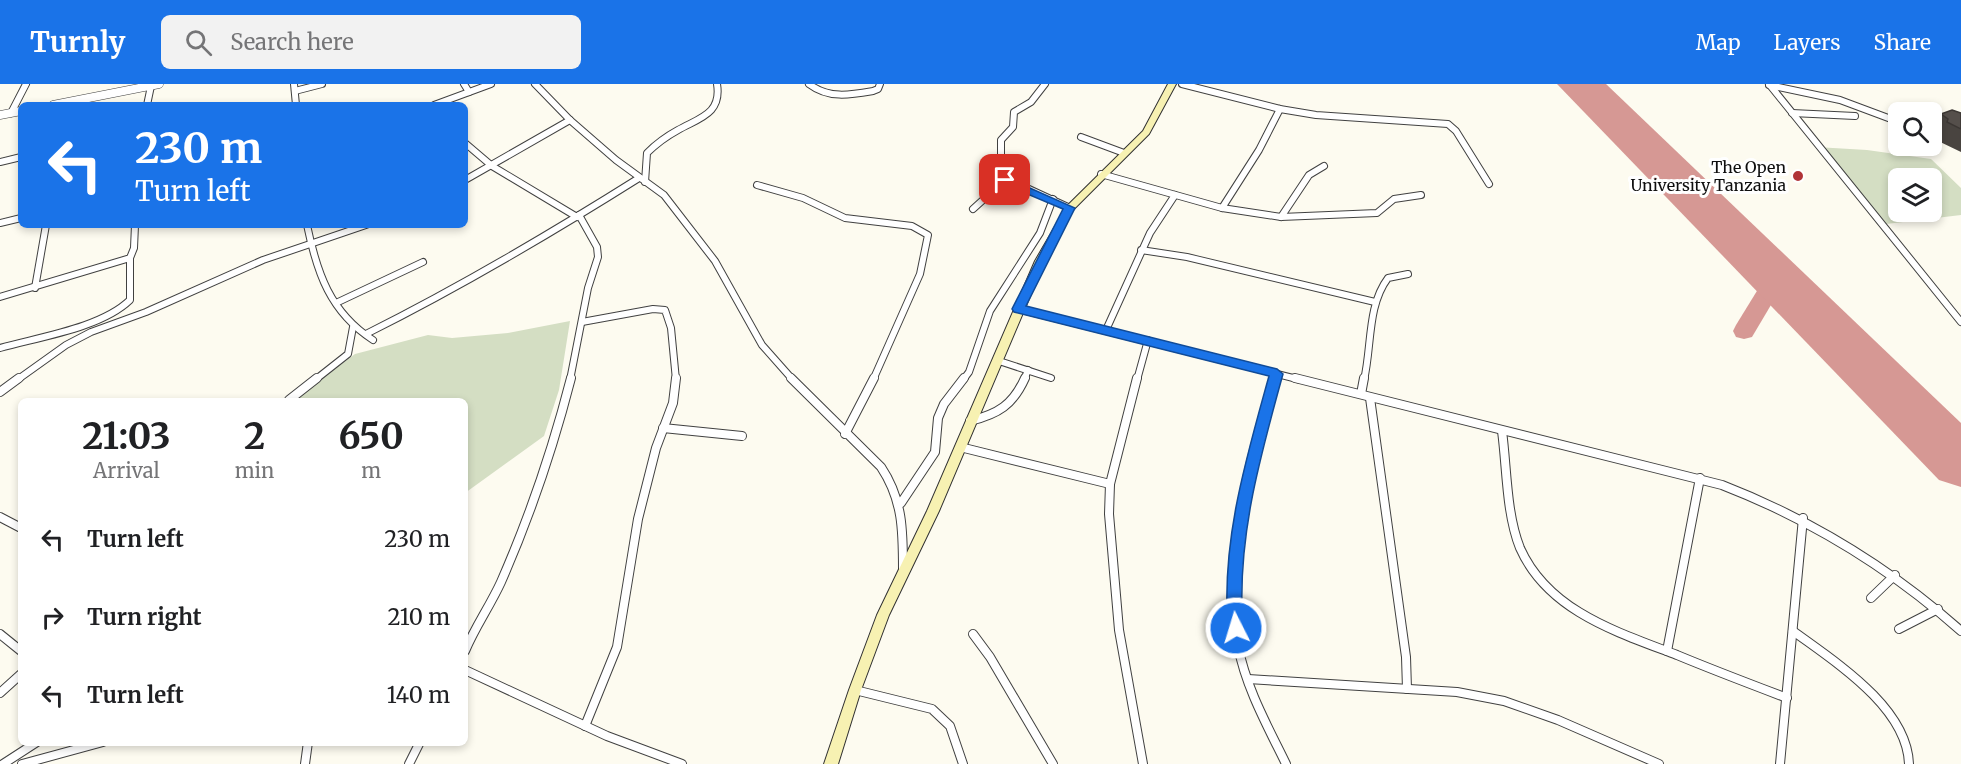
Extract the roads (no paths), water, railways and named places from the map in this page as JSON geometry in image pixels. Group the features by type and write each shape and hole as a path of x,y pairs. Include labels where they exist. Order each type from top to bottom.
{"main road":[{"path":"831,764 855,690 903,570 960,447 1018,309 1070,208 1101,174 1146,132 1172,84"}],"street":[{"path":"11,113 26,84"},
{"path":"68,102 159,84"},
{"path":"294,88 322,84"},
{"path":"464,84 469,92"},
{"path":"443,102 491,84"},
{"path":"536,84 570,120 642,180 664,195 695,232 733,290 762,345 775,362 845,434 881,467 894,484 902,503 903,570"},
{"path":"642,180 647,153 675,132 700,121 712,112 720,98 717,84"},
{"path":"809,84 822,93 833,95 873,91 878,89 880,84"},
{"path":"1045,84 1031,102 1016,109 1013,127 1001,140 999,170 1005,180 1070,208"},
{"path":"1182,84 1280,109 1353,119 1427,121 1449,124 1456,130 1489,184"},
{"path":"1769,84 1961,322"},
{"path":"1769,84 1840,100 1888,118"},
{"path":"148,102 151,86"},
{"path":"1222,208 1259,150 1280,109"},
{"path":"0,115 18,112"},
{"path":"1792,113 1855,116"},
{"path":"468,178 543,133 570,120"},
{"path":"1081,138 1124,153"},
{"path":"468,146 492,166 578,216 597,247 598,257 588,288 552,450 500,584 475,626 468,644"},
{"path":"0,162 18,158"},
{"path":"1281,218 1309,175 1324,166"},
{"path":"1101,174 1222,208 1281,218 1377,213 1385,209 1394,199 1421,195"},
{"path":"366,334 417,311 642,180"},
{"path":"973,209 1005,180"},
{"path":"757,185 803,198 845,218 912,226 928,235 928,250 917,282 877,372 845,434"},
{"path":"1106,330 1141,250 1175,195"},
{"path":"902,503 935,452 938,418 944,404 969,372 990,312 1040,233 1053,199"},
{"path":"0,223 18,219"},
{"path":"35,288 45,228"},
{"path":"0,348 107,317 126,306 130,300 130,258 134,248 135,228"},
{"path":"308,228 325,288 353,327 373,340"},
{"path":"0,393 66,345 92,332 146,312 243,268 357,228"},
{"path":"1141,250 1187,257 1375,303"},
{"path":"0,297 130,258"},
{"path":"336,303 423,262"},
{"path":"1361,394 1369,358 1375,303 1380,289 1388,278 1408,274"},
{"path":"582,322 653,309 665,310 672,328 676,380 673,403 663,428 638,519 617,647 585,726"},
{"path":"1018,309 1700,478 1748,495 1834,534 1895,575 1938,609 1961,631"},
{"path":"293,398 348,354 353,327"},
{"path":"1140,763 1119,630 1110,544 1110,484 1129,404 1148,340"},
{"path":"996,360 1051,378"},
{"path":"970,421 992,417 1010,407 1028,370"},
{"path":"1277,374 1250,466 1232,588 1239,648 1248,679 1286,764"},
{"path":"1370,398 1406,657 1407,689"},
{"path":"663,428 742,436"},
{"path":"1502,430 1514,535 1530,570 1547,589 1575,611 1601,626 1787,698"},
{"path":"960,447 1110,484"},
{"path":"1667,651 1700,478"},
{"path":"0,517 18,526"},
{"path":"1780,764 1803,518"},
{"path":"1871,598 1895,575"},
{"path":"1899,629 1938,609"},
{"path":"1793,631 1856,678 1901,729 1910,743 1909,764"},
{"path":"0,634 18,649"},
{"path":"973,634 990,657 1053,764"},
{"path":"468,671 585,726 682,764"},
{"path":"0,693 18,677"},
{"path":"1248,679 1457,692 1504,702 1558,720 1659,764"},
{"path":"855,690 932,709 950,726 963,764"},
{"path":"3,764 31,746"},
{"path":"22,764 88,746"},
{"path":"305,764 307,746"},
{"path":"409,764 418,746"}],"place":[{"name":"The Open University Tanzania","path":"1798,176"}]}
